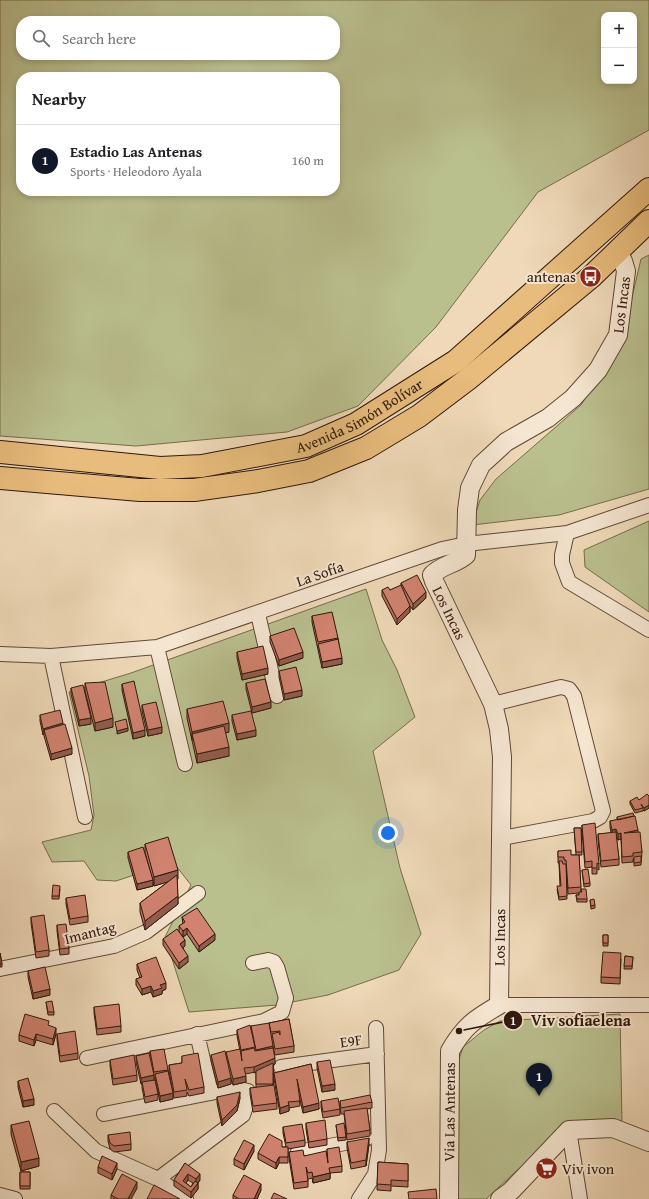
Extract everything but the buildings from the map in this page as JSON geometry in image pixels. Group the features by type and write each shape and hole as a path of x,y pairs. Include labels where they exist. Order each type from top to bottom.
{"highway":[{"name":"Avenida Simón Bolívar","path":"0,452 160,468 202,466 306,446 356,424 456,361 649,189"},
{"name":"Avenida Simón Bolívar","path":"0,478 140,490 194,490 258,481 309,471 366,448 419,416 468,379 591,277 649,221"}],"street":[{"name":"Los Incas","path":"499,1005 502,757 499,729 493,704 432,575 438,569 460,561 466,555 467,510 470,488 481,465 506,442 548,418 574,398 598,370 618,335 626,270 618,252"},
{"name":"La Sofía","path":"0,654 51,656 157,647 258,614 442,549 466,544 567,533 649,505"},
{"path":"567,533 562,555 562,563 569,582 649,630"},
{"path":"258,614 277,696"},
{"path":"157,647 185,764"},
{"path":"51,656 85,817"},
{"path":"493,704 561,687 569,689 574,696 603,810 600,817 593,821 502,838"},
{"name":"Imantag","path":"0,969 114,946 146,932 198,893"},
{"path":"87,1058 264,1021 282,1012 286,998 277,967 274,962 268,960 253,963"},
{"path":"499,1005 649,1005"},
{"name":"Via Las Antenas","path":"449,1199 450,1051 459,1034 476,1019 499,1005"},
{"path":"359,1199 375,1174 379,1150 376,1028"},
{"path":"197,1034 211,1093"},
{"name":"E9F","path":"281,1067 377,1054"},
{"path":"104,1114 236,1088 248,1091 243,1115 158,1178"},
{"path":"54,1111 96,1151 158,1178 186,1199"},
{"path":"500,1199 511,1191 569,1130 613,1128 649,1142"},
{"path":"569,1130 580,1199"},
{"path":"298,1152 378,1136"},
{"path":"0,1195 15,1199"}],"green space":[{"path":"0,0 649,0 649,130 538,192 436,327 358,406 287,432 136,446 0,436"},
{"path":"649,255 649,489 559,515 472,525 480,500 496,479 581,405 621,344 641,259"},
{"path":"649,521 649,612 585,567 584,550"},
{"path":"366,589 382,640 397,670 415,717 373,751 400,868 421,934 399,970 328,995 277,1005 189,1012 165,937 191,885 173,862 116,881 97,880 84,861 52,862 42,842 91,830 94,815 89,776 69,692 131,673"},
{"path":"620,1014 622,1123 551,1139 486,1199 455,1199 456,1069 463,1047 484,1030 500,1021"}],"place":[{"name":"antenas","path":"591,277"},
{"name":"Viv sofiaelena","path":"459,1031"},
{"name":"Estadio Las Antenas","path":"539,1096"},
{"name":"Viv ivon","path":"546,1169"}]}
